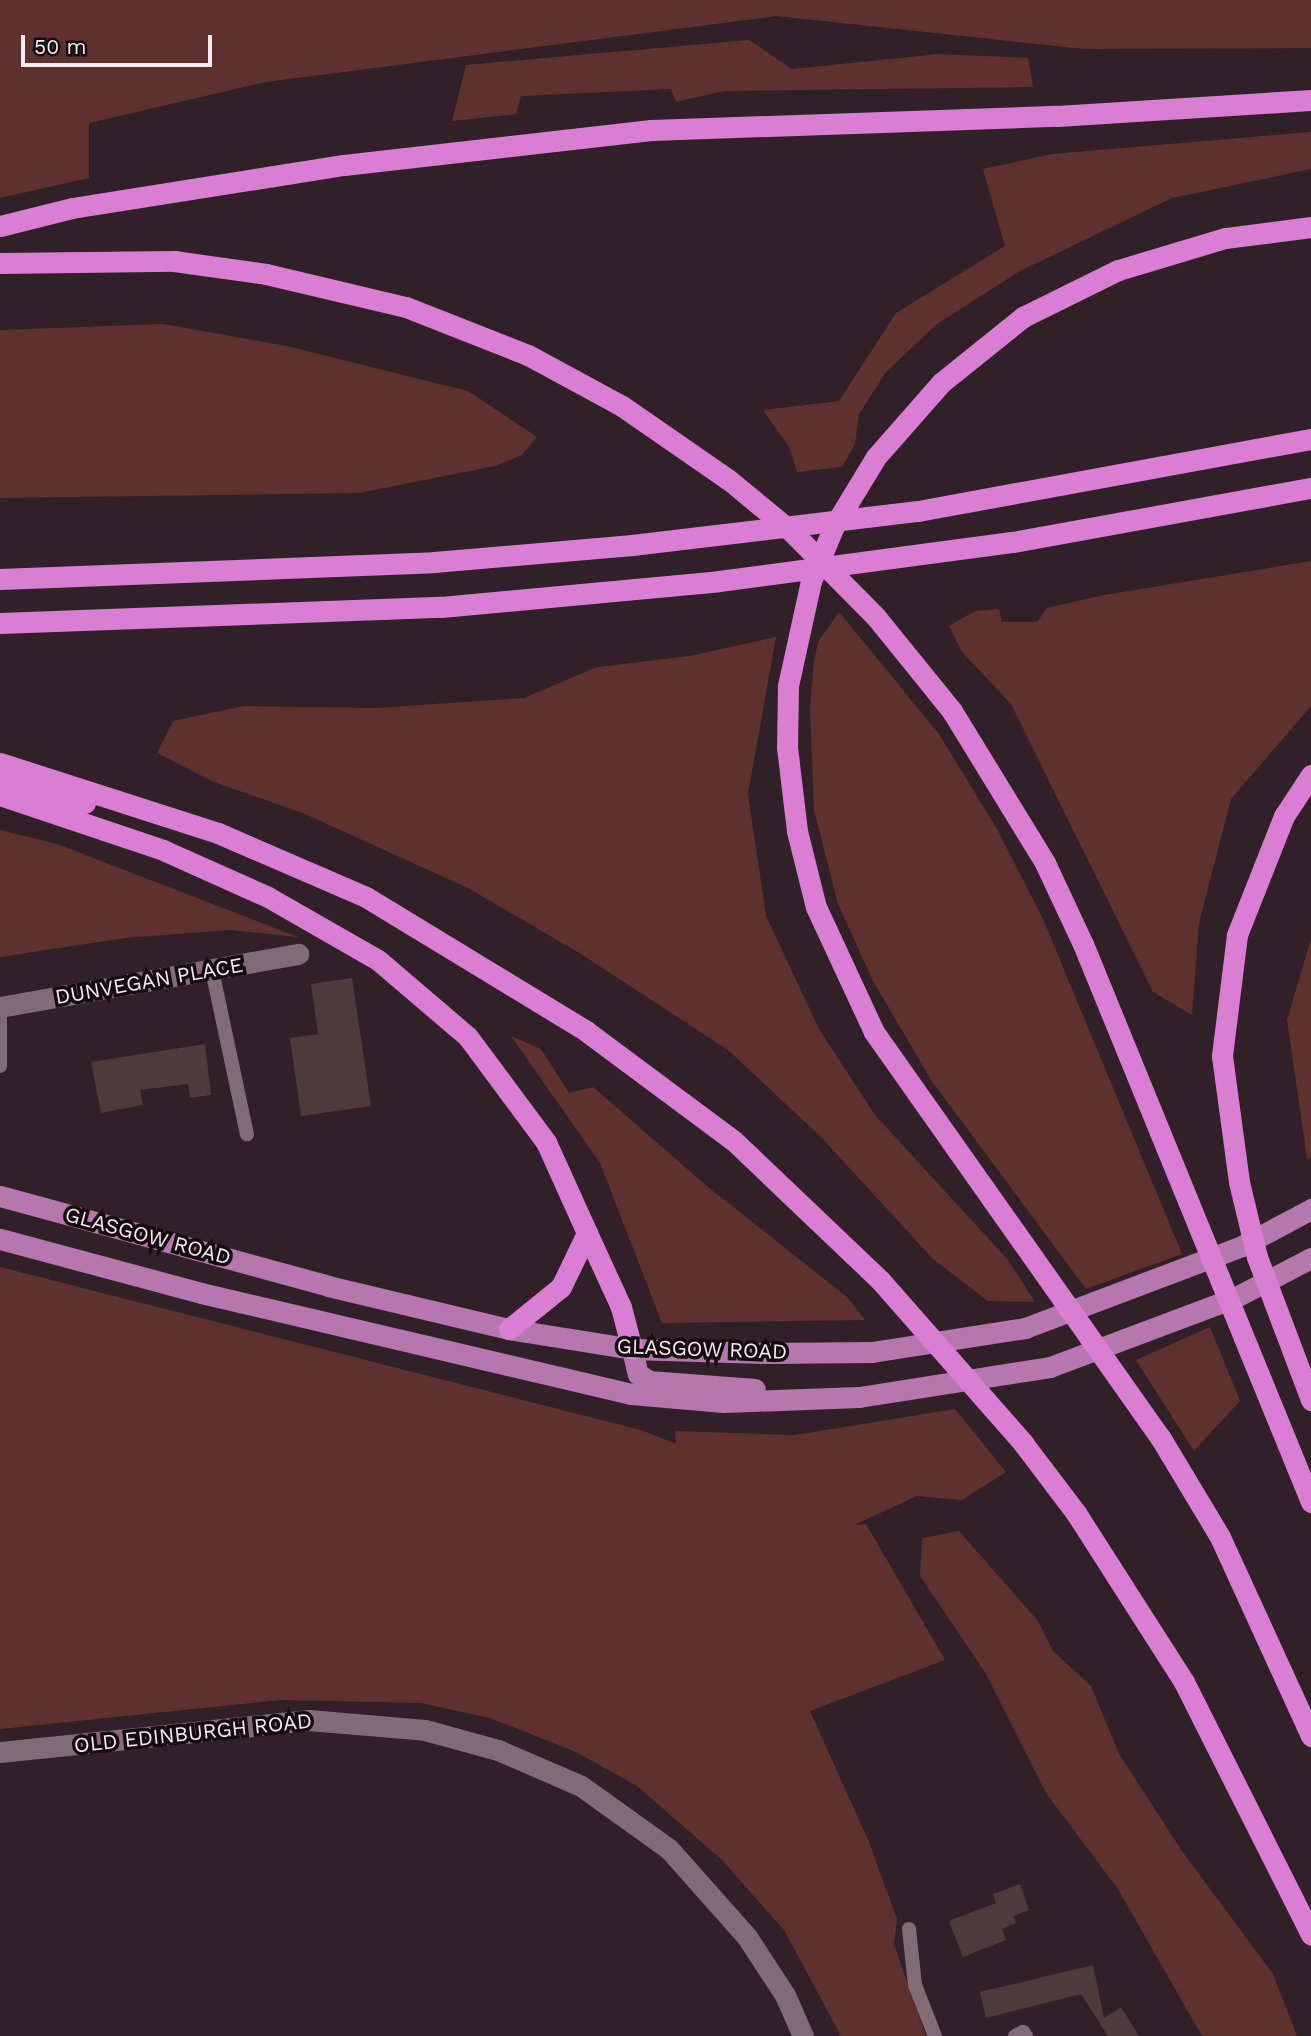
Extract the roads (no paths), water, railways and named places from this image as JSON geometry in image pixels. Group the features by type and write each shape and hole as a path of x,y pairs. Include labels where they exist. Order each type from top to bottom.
{"highway":[{"path":"0,226 72,208 344,165 652,130 1057,116 1311,100"},
{"path":"1311,227 1225,238 1118,270 1023,317 981,348 908,416 876,457 841,515 811,581 788,686 790,795 807,877 829,939 874,1032 1160,1437 1220,1537 1311,1736"},
{"path":"0,263 174,261 335,287 406,307 528,355 676,442 792,532 876,617 952,711 1045,863 1083,944 1311,1502"},
{"path":"0,579 435,562 632,545 918,511 1311,439"},
{"path":"0,623 441,607 719,581 1013,542 1311,488"},
{"path":"0,764 218,832 314,872 496,975 586,1031 734,1142 880,1280 1023,1443 1125,1584 1184,1682 1311,1935"},
{"path":"1311,775 1284,816 1237,934 1222,1056 1239,1182 1258,1257 1311,1400"},
{"path":"0,780 200,840 302,882 496,975"},
{"path":"0,796 163,850 257,892 339,934 389,968 441,1009 503,1079 546,1142 621,1307 632,1349"},
{"path":"509,1329 561,1287 587,1233"}],"main road":[{"name":"DUNVEGAN PLACE","path":"0,1008 298,954"},
{"name":"GLASGOW ROAD","path":"0,1196 328,1286 509,1329 632,1349 872,1352 1025,1328 1206,1261 1311,1209"},
{"name":"GLASGOW ROAD","path":"0,1239 201,1293 632,1394 724,1402 859,1397 1050,1367 1236,1297 1311,1258"},
{"path":"632,1349 638,1374 649,1381 859,1397"},
{"name":"OLD EDINBURGH ROAD","path":"0,1752 309,1720 425,1730 498,1749 581,1786 668,1849 747,1937 785,1995 803,2036"}],"lane":[{"path":"212,970 247,1134"},
{"path":"0,1008 0,1066"},
{"path":"909,1929 915,1985 935,2036"},
{"path":"1015,2036 1023,2032 1026,2036"}]}
